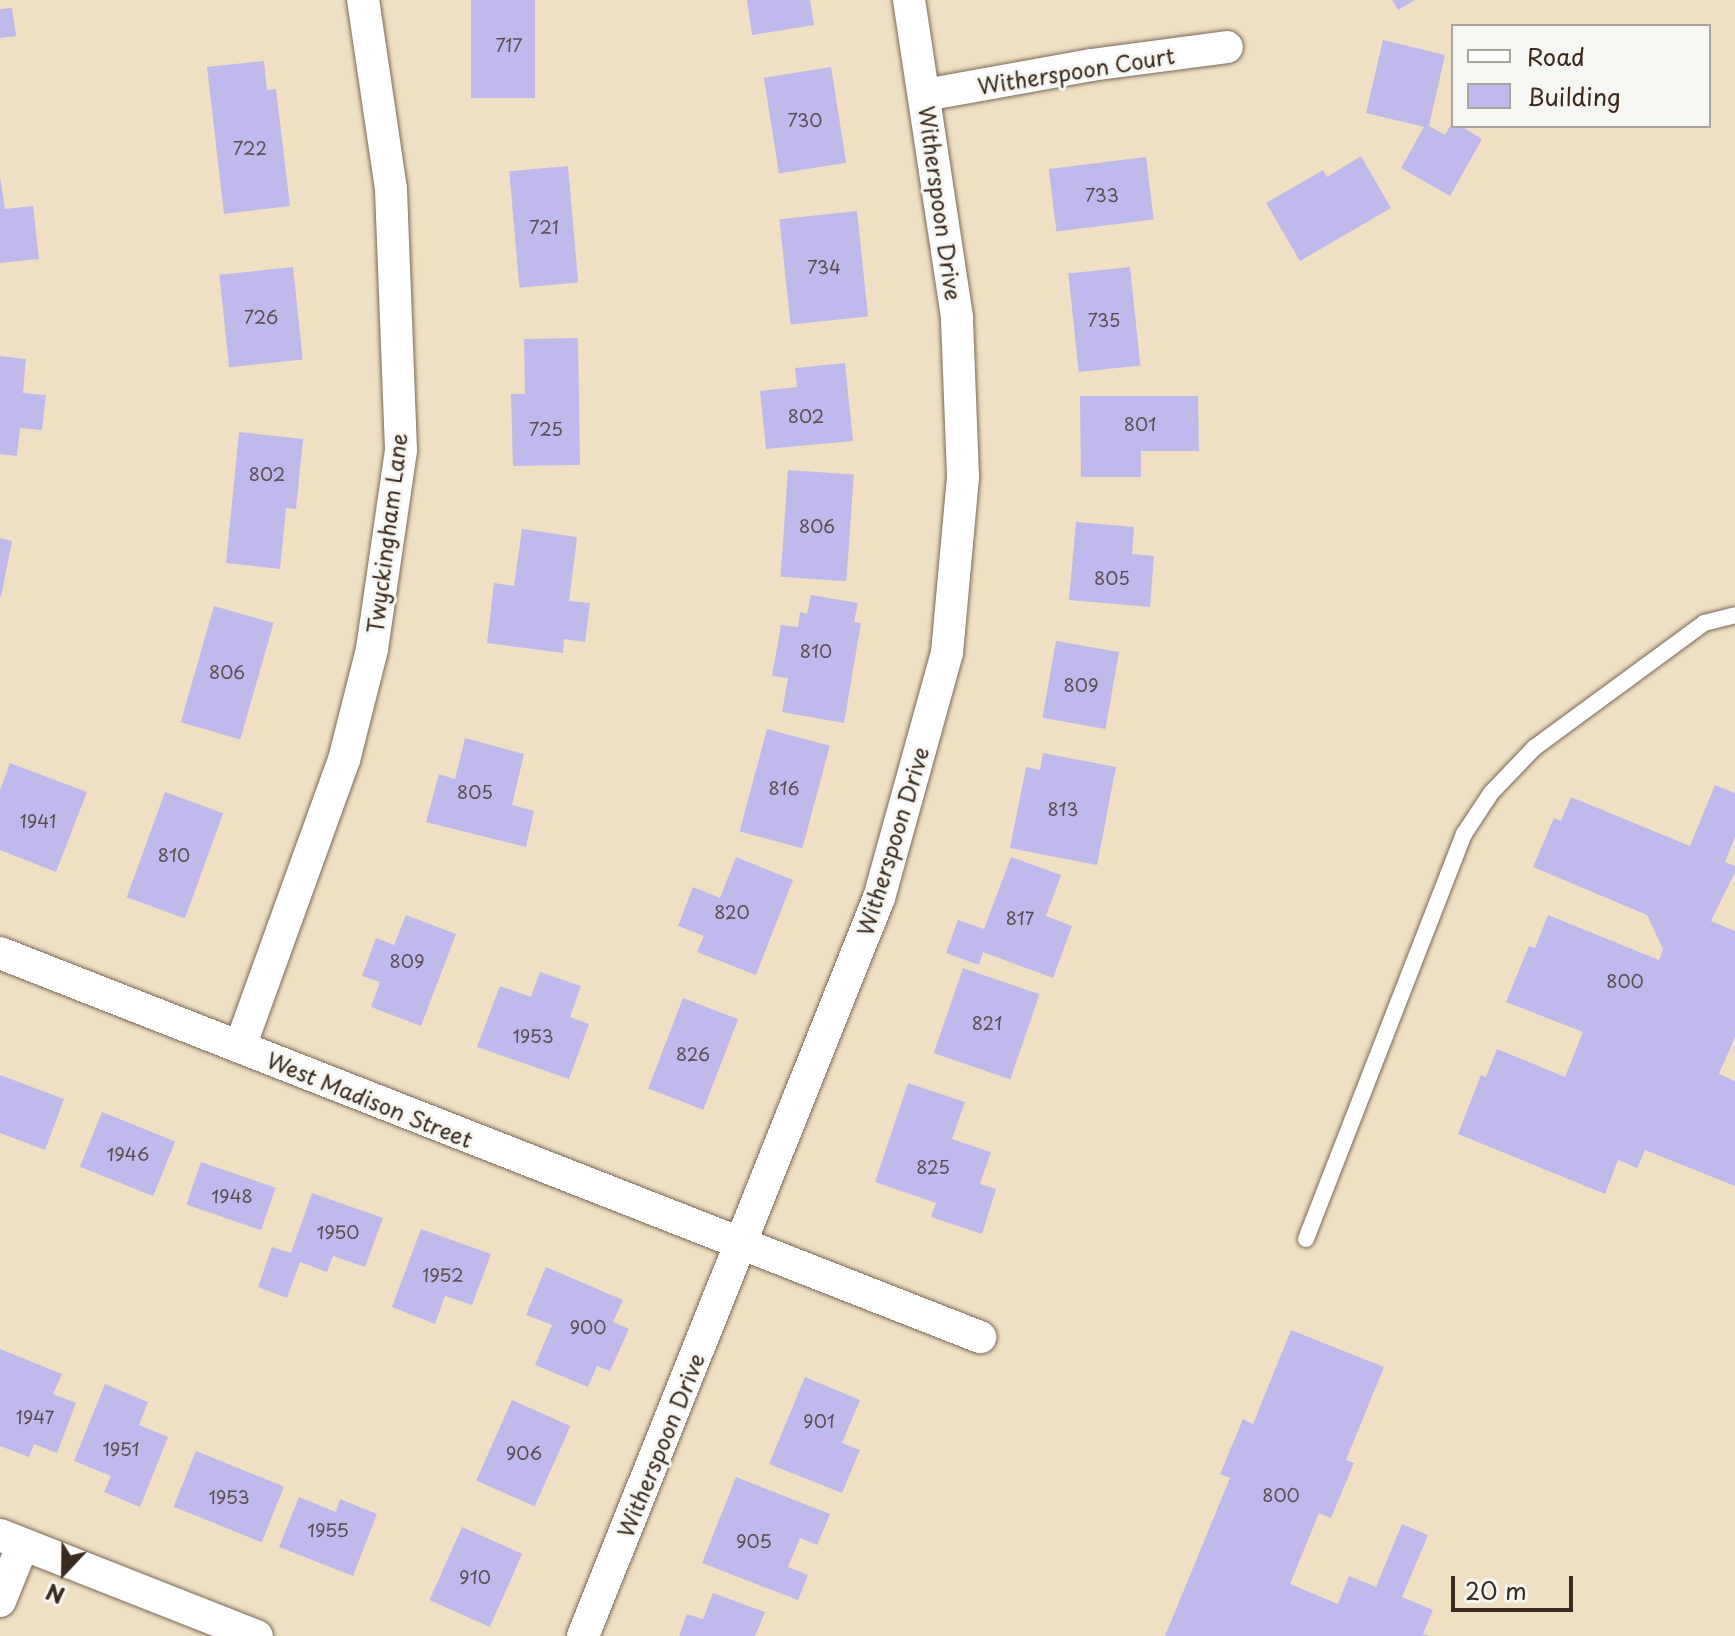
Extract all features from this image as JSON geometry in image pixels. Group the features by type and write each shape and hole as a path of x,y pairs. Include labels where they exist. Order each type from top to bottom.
{"street":[{"name":"Twyckingham Lane","path":"240,1047 344,760 372,649 401,450 391,189 363,0"},
{"name":"Witherspoon Drive","path":"583,1636 879,898 947,653 963,476 957,317 909,0"},
{"name":"Witherspoon Court","path":"925,95 1091,65 1227,47"},
{"name":"West Madison Street","path":"0,953 980,1337"},
{"path":"0,1601 12,1540 257,1636"}],"lane":[{"path":"1306,1239 1464,834 1491,793 1534,748 1704,623 1735,615"}],"building":[{"path":"471,0 535,0 535,98 471,98"},
{"path":"747,0 810,0 814,25 752,35"},
{"path":"1392,0 1415,0 1398,10"},
{"path":"12,8 16,36 0,38 0,9"},
{"path":"1383,40 1445,55 1429,126 1445,135 1451,124 1451,128 1464,128 1482,139 1450,196 1401,168 1424,127 1366,113"},
{"path":"264,61 267,90 276,89 290,206 224,214 207,67"},
{"path":"831,67 846,163 779,173 764,78"},
{"path":"1361,156 1391,208 1300,261 1266,203 1323,170 1327,177"},
{"path":"1146,157 1154,220 1056,231 1049,169"},
{"path":"568,166 578,283 519,288 509,171"},
{"path":"0,177 5,209 33,206 39,259 0,263"},
{"path":"857,211 868,316 791,325 779,219"},
{"path":"293,267 303,359 229,367 219,275"},
{"path":"1130,267 1140,365 1079,372 1068,273"},
{"path":"578,338 580,465 513,466 511,394 525,394 524,339"},
{"path":"0,356 26,359 23,393 46,395 42,430 20,428 17,456 0,454"},
{"path":"845,363 853,441 766,449 760,391 797,387 795,368"},
{"path":"1080,396 1198,396 1199,451 1141,451 1141,477 1081,477"},
{"path":"239,432 303,439 296,509 286,508 280,569 226,563"},
{"path":"788,470 854,475 846,581 781,577"},
{"path":"1076,522 1134,527 1132,554 1154,556 1150,607 1069,600"},
{"path":"522,529 577,537 569,601 590,603 585,642 564,639 563,653 487,643 494,583 514,586"},
{"path":"0,538 12,541 1,597 0,596"},
{"path":"811,595 858,603 854,622 861,623 844,723 782,712 788,678 772,676 781,625 798,627 800,612 807,614"},
{"path":"214,606 274,623 240,739 181,722"},
{"path":"1056,641 1119,652 1105,729 1042,718"},
{"path":"767,729 830,746 802,848 740,831"},
{"path":"465,738 524,754 512,805 534,811 526,847 426,822 439,774 455,779"},
{"path":"1043,753 1116,767 1097,865 1010,848 1026,767 1040,770"},
{"path":"10,763 87,792 56,872 0,850 0,790"},
{"path":"1715,785 1735,793 1735,837 1725,862 1735,866 1735,872 1711,921 1735,931 1735,1037 1719,1074 1735,1081 1735,1186 1645,1150 1637,1168 1618,1160 1605,1194 1458,1134 1481,1075 1486,1077 1497,1049 1565,1077 1583,1032 1506,1002 1529,946 1535,948 1548,915 1659,960 1663,949 1647,915 1533,867 1554,818 1561,821 1571,797 1690,846"},
{"path":"165,792 223,813 185,918 127,897"},
{"path":"736,857 793,880 756,975 697,952 704,936 678,926 693,887 720,898"},
{"path":"1011,857 1061,875 1046,916 1072,926 1053,978 983,952 979,965 946,953 958,920 984,929"},
{"path":"406,915 456,934 421,1026 371,1007 380,982 362,976 376,938 394,945"},
{"path":"963,968 1040,994 1010,1079 934,1053"},
{"path":"540,972 581,986 570,1017 589,1024 569,1079 477,1047 500,986 531,997"},
{"path":"683,998 738,1019 703,1110 648,1089"},
{"path":"0,1075 64,1099 45,1150 0,1133"},
{"path":"908,1083 965,1102 952,1139 991,1152 980,1184 996,1189 982,1234 931,1217 936,1203 875,1182"},
{"path":"102,1112 175,1142 153,1196 80,1167"},
{"path":"201,1162 276,1188 261,1230 186,1205"},
{"path":"312,1193 383,1218 365,1267 333,1256 327,1272 300,1262 287,1298 258,1287 272,1247 291,1253"},
{"path":"421,1229 491,1254 472,1305 445,1296 435,1324 392,1307"},
{"path":"546,1267 623,1300 613,1322 629,1329 610,1371 597,1366 588,1387 535,1365 552,1325 526,1315"},
{"path":"1291,1330 1384,1367 1346,1460 1354,1463 1331,1518 1319,1513 1290,1584 1338,1604 1349,1576 1376,1587 1402,1524 1428,1535 1402,1597 1433,1610 1423,1634 1429,1636 1165,1636 1230,1478 1220,1474 1243,1419 1253,1424"},
{"path":"0,1349 62,1374 53,1394 76,1403 57,1453 34,1444 29,1457 0,1446"},
{"path":"805,1377 860,1400 842,1443 860,1450 842,1493 769,1464"},
{"path":"105,1384 148,1402 139,1425 168,1437 140,1507 104,1492 111,1476 74,1461"},
{"path":"512,1400 570,1426 535,1506 476,1480"},
{"path":"196,1451 284,1487 262,1542 174,1507"},
{"path":"736,1477 830,1514 817,1545 800,1538 788,1567 808,1575 798,1600 702,1563"},
{"path":"299,1497 336,1512 340,1499 377,1514 353,1576 279,1547"},
{"path":"462,1527 522,1554 490,1627 429,1600"},
{"path":"713,1593 765,1612 755,1636 679,1636 687,1614 703,1619"}]}
